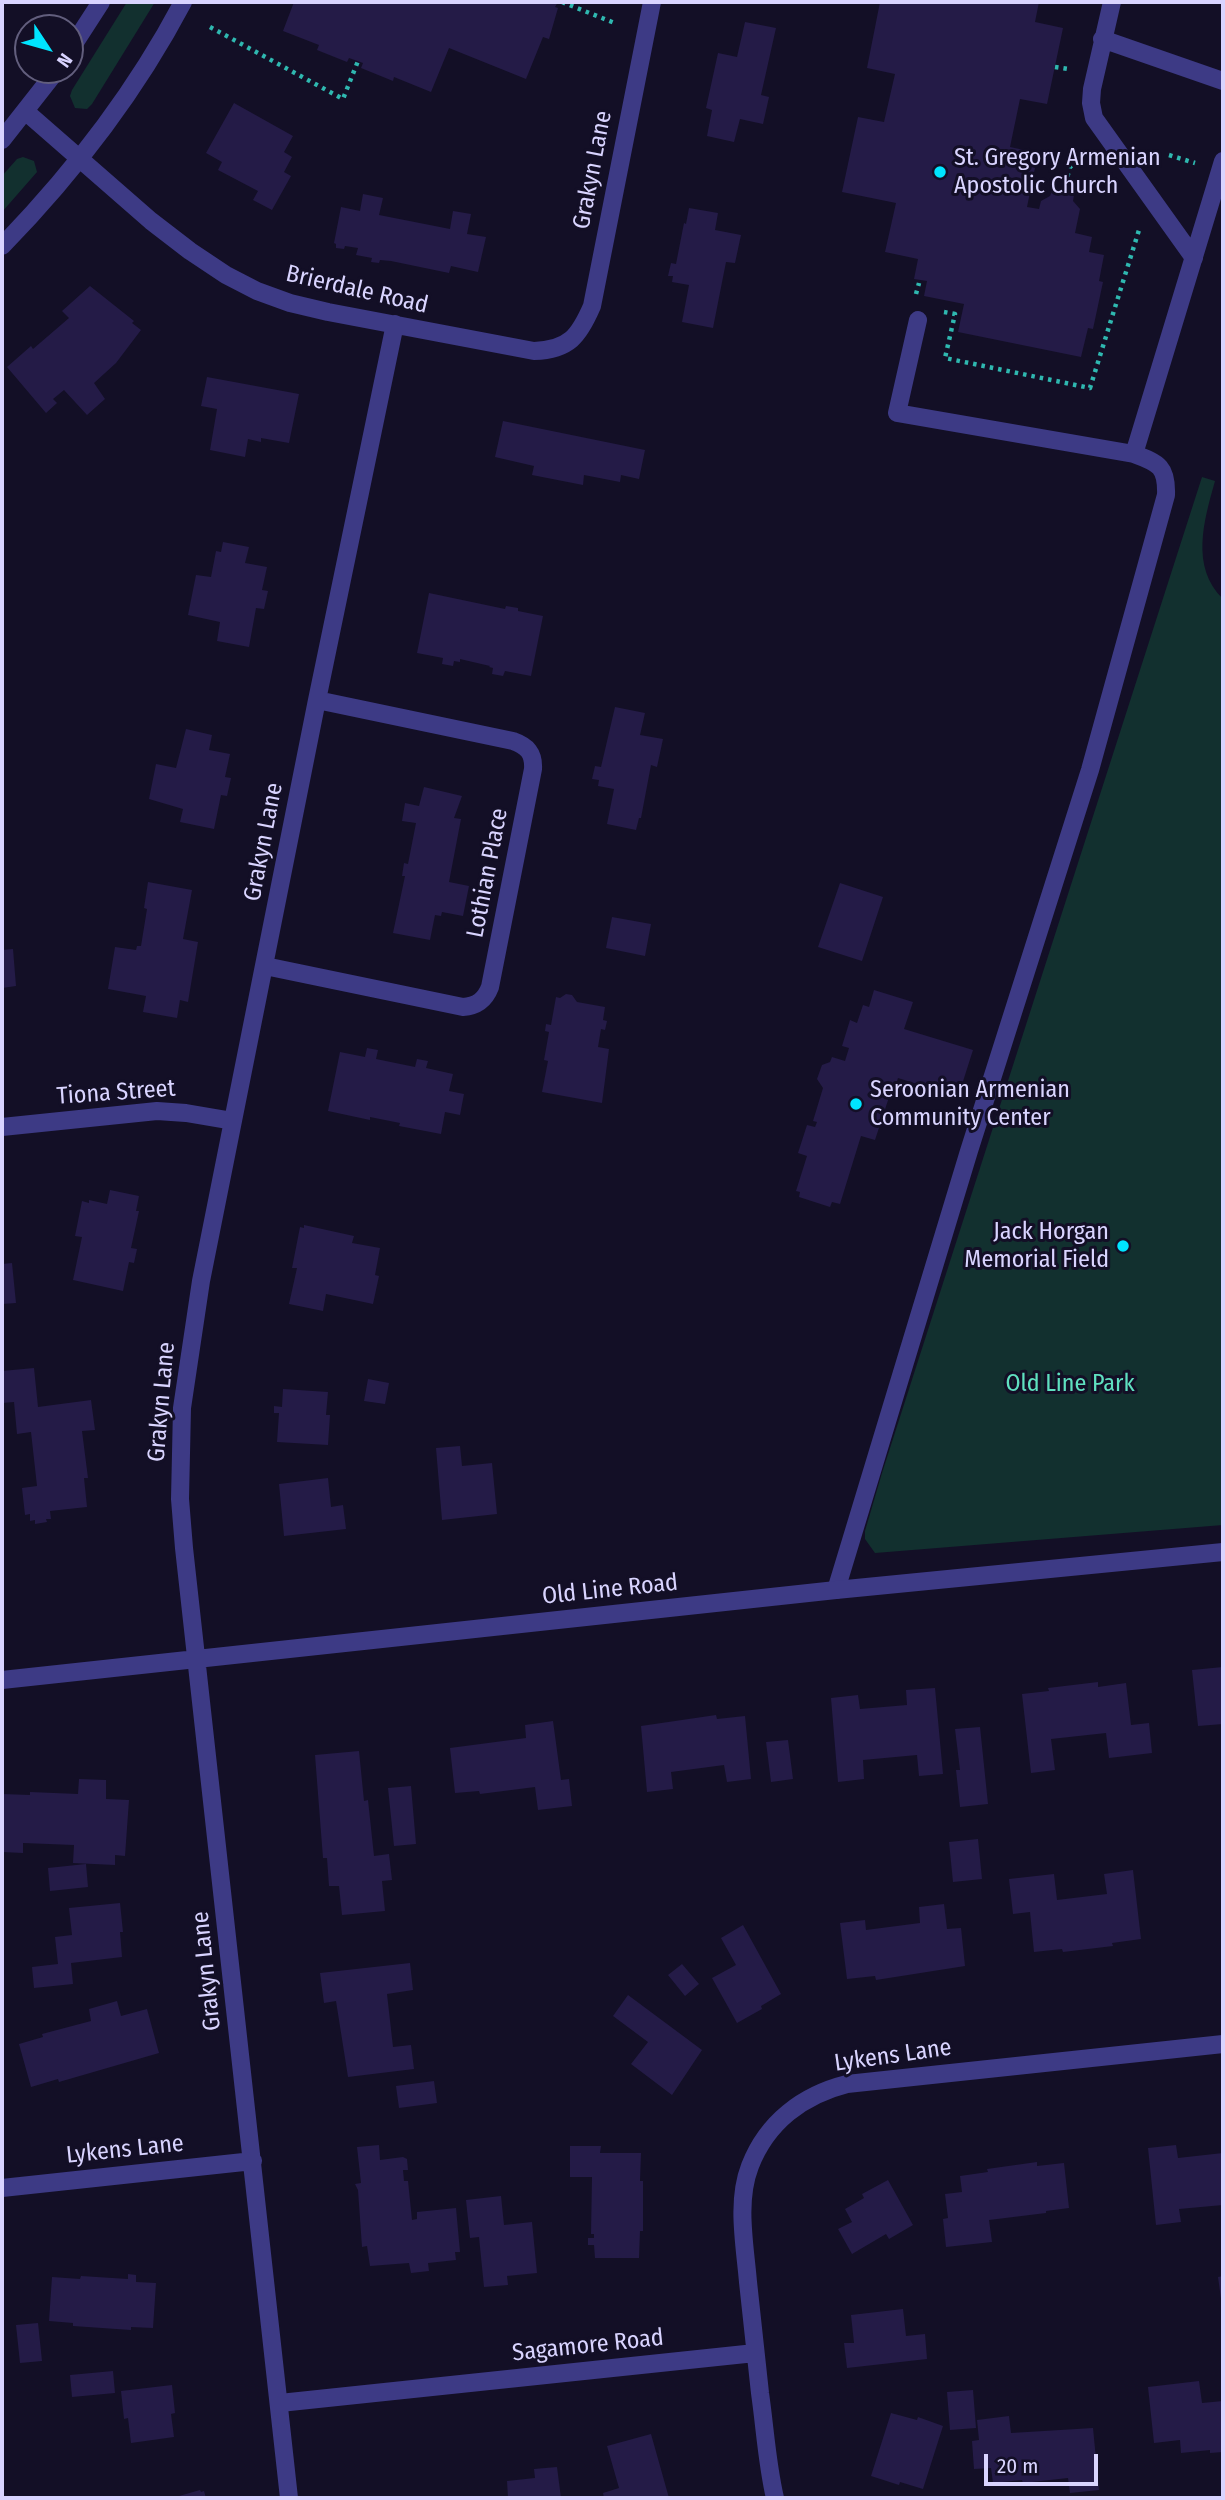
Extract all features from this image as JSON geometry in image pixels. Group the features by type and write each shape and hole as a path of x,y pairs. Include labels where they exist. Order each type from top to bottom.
{"street":[{"path":"84,28 100,2"},
{"path":"2,246 81,158 136,83 183,2"},
{"name":"Grakyn Lane","path":"569,342 583,327 592,306 652,2"},
{"path":"1112,2 1102,39 1091,103 1094,118 1194,258"},
{"path":"1102,39 1223,81"},
{"path":"2,140 46,84"},
{"name":"Brierdale Road","path":"25,111 190,251 226,275 290,303 534,351 553,351 569,342"},
{"path":"1134,454 1223,161"},
{"path":"836,1590 969,1151 1090,770 1166,495 1167,479 1163,470 1154,461 1134,454 897,413 916,313"},
{"name":"Grakyn Lane","path":"289,2498 180,1499 182,1408 201,1281 395,324"},
{"name":"Lothian Place","path":"265,966 463,1007 480,1002 487,996 490,987 531,782 534,759 522,744 317,700"},
{"name":"Tiona Street","path":"2,1127 157,1111 233,1121"},
{"name":"Old Line Road","path":"2,1680 836,1590 1223,1552"},
{"name":"Lykens Lane","path":"755,2353 743,2215 749,2167 775,2126 793,2107 811,2095 847,2084 1223,2043"},
{"name":"Lykens Lane","path":"2,2188 253,2161"},
{"path":"755,2353 775,2498"},
{"name":"Sagamore Road","path":"280,2403 755,2353"}],"path":[{"path":"562,2 617,24"},
{"path":"210,27 343,99 358,61"},
{"path":"1068,81 1071,60"},
{"path":"1055,67 1070,69"},
{"path":"1080,145 1088,152 1094,164"},
{"path":"1063,193 1070,167 1088,152"},
{"path":"934,310 955,314 945,358 1090,388 1140,227"},
{"path":"916,313 919,283"}],"green space":[{"path":"127,2 155,2 87,109 75,108 70,96 76,84 84,84 84,71"},
{"path":"23,157 34,161 37,172 2,212 2,176 17,159"},
{"name":"Old Line Park","path":"1202,477 1215,481 1204,527 1203,558 1206,573 1223,599 1223,1525 875,1553 865,1539 865,1531 882,1473"}],"building":[{"path":"294,2 558,2 555,7 558,8 549,39 543,37 526,79 449,48 431,92 394,77 393,81 361,68 363,63 349,58 347,62 317,50 319,45 283,31"},
{"name":"St. Gregory Armenian Apostolic Church","path":"880,2 1039,2 1035,22 1063,28 1047,104 1020,99 1010,147 1038,153 1027,207 1039,209 1041,201 1050,196 1052,191 1074,195 1073,201 1080,209 1075,233 1092,237 1089,252 1104,255 1099,281 1103,282 1093,329 1088,328 1081,357 958,332 964,304 924,296 927,281 914,279 918,259 885,252 896,203 842,192 858,117 884,122 895,74 867,68"},
{"path":"745,22 776,28 761,95 769,97 763,124 740,119 734,142 707,136 712,110 706,108 718,53 737,57"},
{"path":"234,103 293,136 284,152 292,157 284,172 291,176 272,210 253,200 258,191 218,170 222,162 206,153"},
{"path":"363,194 383,198 379,215 450,229 453,211 471,214 467,234 486,237 478,272 451,266 449,273 391,261 371,262 372,258 356,255 358,248 336,248 334,243 341,207 360,211"},
{"path":"689,208 718,213 715,230 741,235 735,263 726,262 713,328 682,322 689,285 672,282 673,276 668,276 671,263 676,264"},
{"path":"90,286 134,321 132,323 141,330 116,363 94,383 105,399 87,415 64,390 53,399 57,403 46,413 7,367 69,318 62,311"},
{"path":"207,377 299,394 289,443 261,438 261,442 248,439 245,457 210,450 217,409 201,406"},
{"path":"503,421 645,450 639,479 621,475 620,482 584,475 583,485 532,475 534,466 495,457"},
{"path":"223,542 249,547 245,563 267,567 262,590 268,591 264,609 256,608 249,647 217,641 220,622 188,615 196,575 211,577 216,551 221,552"},
{"path":"429,593 505,609 506,606 518,608 518,611 543,616 531,676 505,671 503,676 492,674 493,668 490,666 460,659 460,662 454,661 453,666 442,664 443,658 417,653"},
{"path":"615,707 645,713 640,735 663,739 657,767 651,765 641,818 636,830 607,824 614,789 598,786 599,780 592,779 595,766 601,767"},
{"path":"186,729 212,735 209,750 230,754 225,777 231,778 227,796 221,795 214,829 180,822 183,809 149,799 156,764 176,768"},
{"path":"424,787 462,796 454,818 461,819 449,882 469,886 463,916 442,912 441,916 435,915 430,940 393,933 405,876 402,876 404,863 408,864 416,823 402,821 405,803 419,806"},
{"path":"148,882 192,890 183,939 198,942 188,1002 180,1000 177,1018 143,1012 146,996 108,989 115,947 136,950 137,946 141,946"},
{"path":"840,883 883,897 862,961 818,947"},
{"path":"612,917 651,924 645,956 606,948"},
{"path":"13,949 16,986 2,988 2,950"},
{"path":"874,990 913,1002 904,1029 973,1050 958,1097 898,1078 895,1088 892,1088 875,1140 861,1136 840,1204 832,1202 830,1207 799,1197 800,1192 796,1191 807,1156 798,1153 807,1125 815,1127 817,1122 813,1121 823,1088 817,1079 822,1065 830,1062 832,1057 845,1061 849,1048 842,1046 850,1020 857,1023 863,1005 869,1007"},
{"path":"566,994 572,995 577,1002 605,1007 603,1020 607,1021 605,1030 601,1029 598,1047 609,1049 602,1103 542,1092 548,1061 544,1060 549,1032 545,1031 546,1024 551,1025 556,997 560,998"},
{"path":"367,1048 378,1050 376,1059 415,1067 417,1059 428,1061 426,1068 453,1074 449,1091 464,1094 460,1115 445,1112 441,1134 399,1126 400,1123 328,1111 340,1052 365,1057"},
{"path":"110,1190 139,1196 136,1211 139,1211 131,1248 137,1249 134,1263 129,1262 123,1291 73,1280 82,1237 75,1236 82,1201 107,1204"},
{"path":"304,1225 354,1236 352,1243 380,1248 375,1275 379,1276 373,1304 326,1294 323,1311 289,1304 297,1268 292,1268 300,1227 304,1228"},
{"path":"12,1263 16,1303 2,1304 2,1264"},
{"path":"34,1368 38,1407 91,1400 95,1430 82,1431 88,1478 84,1478 87,1507 50,1511 51,1519 35,1524 35,1520 30,1521 30,1514 25,1515 22,1488 37,1486 31,1432 17,1434 14,1402 2,1403 2,1371"},
{"path":"368,1379 389,1383 385,1404 364,1401"},
{"path":"283,1389 328,1392 328,1445 277,1442 279,1413 274,1413 274,1406 282,1407"},
{"path":"460,1446 462,1466 492,1463 497,1514 442,1520 436,1448"},
{"path":"328,1478 331,1507 343,1505 346,1529 284,1536 279,1484"},
{"path":"1223,1667 1223,1724 1198,1726 1192,1670"},
{"path":"1098,1682 1098,1687 1126,1683 1131,1725 1149,1723 1152,1753 1109,1758 1106,1733 1051,1739 1055,1770 1031,1773 1022,1694"},
{"path":"935,1688 943,1774 919,1776 917,1755 863,1760 864,1779 838,1782 831,1698 858,1695 860,1709 907,1705 906,1690"},
{"path":"716,1715 717,1719 745,1716 751,1779 727,1782 724,1765 671,1772 673,1789 647,1792 641,1726"},
{"path":"553,1721 561,1780 569,1779 572,1806 538,1810 535,1787 480,1794 479,1791 455,1793 450,1748 526,1738 525,1725"},
{"path":"980,1727 988,1804 960,1807 956,1770 960,1770 955,1729"},
{"path":"788,1740 793,1779 771,1782 766,1742"},
{"path":"359,1751 364,1801 368,1800 374,1856 389,1854 392,1880 382,1881 385,1911 342,1915 339,1886 329,1886 327,1858 323,1858 315,1755"},
{"path":"79,1779 106,1780 106,1799 129,1800 125,1856 115,1855 115,1865 73,1863 74,1845 23,1843 23,1853 2,1852 2,1794 78,1794"},
{"path":"411,1786 416,1844 394,1846 388,1788"},
{"path":"978,1839 982,1879 953,1882 949,1842"},
{"path":"86,1864 88,1887 50,1891 48,1868"},
{"path":"1133,1870 1141,1939 1112,1943 1113,1946 1063,1952 1062,1949 1034,1952 1030,1912 1013,1914 1009,1879 1054,1874 1057,1900 1107,1894 1104,1874"},
{"path":"120,1903 122,1957 71,1963 73,1984 34,1988 32,1967 58,1964 55,1937 72,1935 69,1908"},
{"path":"944,1904 947,1929 961,1928 965,1966 876,1980 875,1976 847,1979 840,1923 865,1920 866,1930 920,1923 919,1907"},
{"path":"743,1925 781,1994 737,2023 712,1978 736,1965 721,1938"},
{"path":"410,1963 413,1990 387,1994 393,2047 411,2045 414,2069 348,2077 336,2001 324,2003 320,1973"},
{"path":"682,1964 699,1984 685,1996 668,1975"},
{"path":"628,1995 702,2050 672,2095 631,2064 648,2042 613,2016"},
{"path":"117,2001 121,2016 147,2009 159,2053 59,2082 58,2079 31,2087 19,2044 43,2037 42,2034 91,2021 89,2009"},
{"path":"434,2081 437,2103 399,2108 396,2086"},
{"path":"379,2145 380,2160 403,2157 407,2159 408,2170 403,2170 404,2181 408,2181 412,2220 417,2219 417,2212 456,2208 460,2252 455,2252 456,2260 428,2263 429,2271 411,2273 409,2263 370,2266 367,2246 362,2247 358,2190 355,2184 361,2183 357,2147"},
{"path":"1176,2145 1178,2158 1223,2153 1223,2205 1179,2209 1181,2222 1156,2225 1148,2148"},
{"path":"570,2146 601,2146 600,2153 641,2153 643,2231 640,2231 639,2258 595,2258 594,2245 588,2245 588,2238 594,2238 594,2234 591,2234 592,2177 570,2177"},
{"path":"1037,2162 1037,2166 1064,2163 1069,2208 989,2220 992,2242 946,2247 943,2219 948,2218 945,2194 962,2192 960,2176"},
{"path":"888,2180 913,2225 889,2239 886,2234 852,2254 838,2229 852,2222 845,2209 864,2198 862,2194"},
{"path":"501,2196 504,2225 532,2222 537,2273 507,2276 508,2285 484,2287 479,2237 470,2238 466,2200"},
{"path":"128,2274 136,2275 136,2282 156,2283 153,2328 131,2327 131,2330 73,2326 73,2323 49,2321 52,2277 128,2279"},
{"path":"1223,2276 1223,2305 1222,2306 1218,2277"},
{"path":"903,2309 906,2336 925,2334 927,2359 847,2368 844,2343 854,2343 851,2315"},
{"path":"38,2323 42,2361 20,2363 16,2325"},
{"path":"113,2371 115,2393 72,2397 70,2375"},
{"path":"1199,2381 1202,2403 1223,2401 1223,2452 1210,2453 1210,2450 1181,2453 1180,2440 1154,2443 1148,2387"},
{"path":"172,2385 175,2413 171,2414 174,2437 131,2443 128,2418 124,2419 121,2391"},
{"path":"973,2390 976,2428 950,2430 947,2392"},
{"path":"891,2413 917,2420 918,2417 943,2426 923,2489 871,2476"},
{"path":"1009,2416 1011,2433 1093,2428 1099,2490 1070,2493 1068,2478 993,2483 991,2468 974,2469 972,2441 979,2440 977,2420"},
{"path":"651,2434 669,2498 604,2498 603,2493 619,2488 607,2446"},
{"path":"557,2467 561,2498 508,2498 507,2481 535,2478 534,2469"},
{"path":"204,2491 206,2498 172,2498"}],"place":[{"name":"St. Gregory Armenian Apostolic Church","path":"940,172"},
{"name":"Seroonian Armenian Community Center","path":"856,1104"},
{"name":"Jack Horgan Memorial Field","path":"1123,1246"}]}
